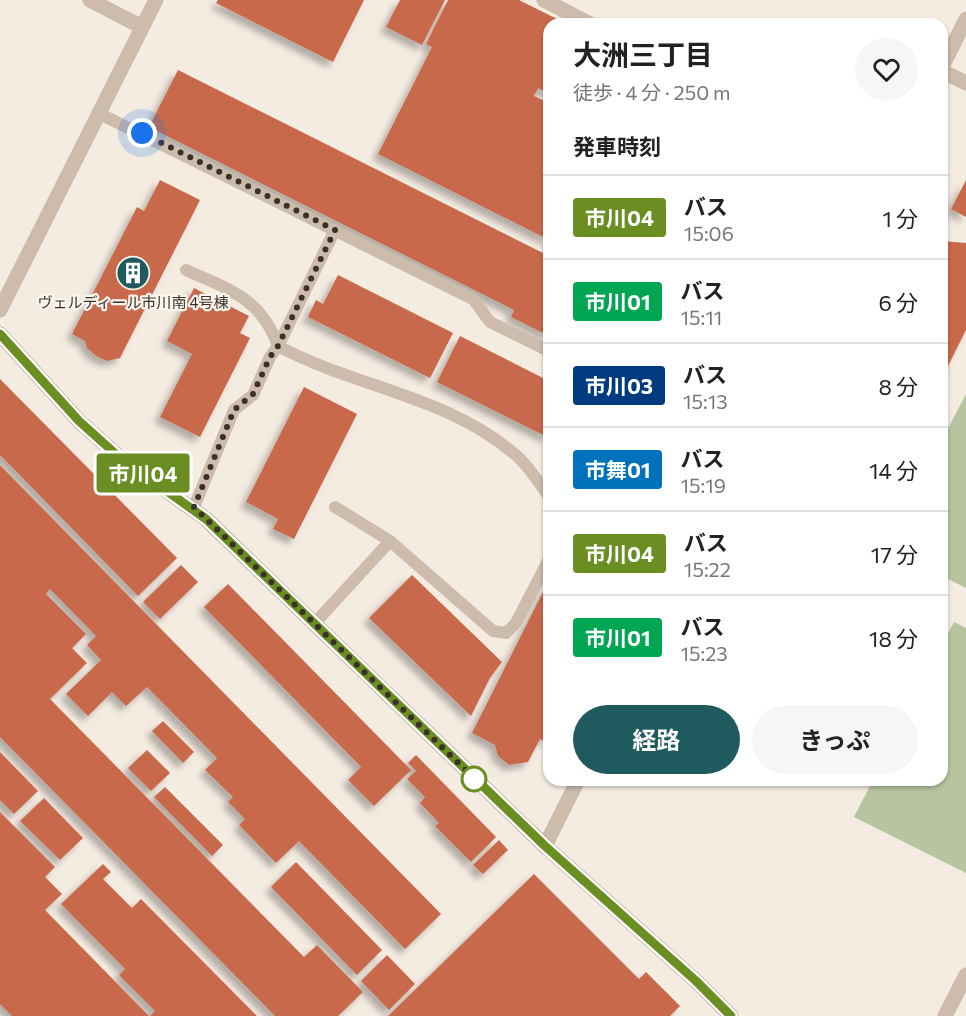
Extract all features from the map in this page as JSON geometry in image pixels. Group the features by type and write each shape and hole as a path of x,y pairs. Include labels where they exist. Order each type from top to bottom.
{"main road":[{"path":"0,334 79,421 119,457 194,507 545,846 696,981 731,1016"}],"street":[{"path":"90,0 142,27"},
{"path":"0,310 156,0"},
{"path":"544,0 578,18"},
{"path":"948,56 966,19"},
{"path":"948,72 966,83"},
{"path":"545,846 575,786"},
{"path":"945,1016 966,975"}],"lane":[{"path":"98,113 473,299 490,322 543,348"},
{"path":"194,507 234,410 253,394 335,230"},
{"path":"186,270 228,289 261,312 270,324 278,346 307,362 429,403 462,420 496,440 519,458 543,487"},
{"path":"335,507 390,541 493,631 506,633 516,624 543,571"},
{"path":"314,624 390,541"}],"green space":[{"path":"966,394 966,588 948,579 948,428"},
{"path":"954,622 966,628 966,873 854,817 870,786 948,786 948,634"}],"building":[{"path":"218,0 364,0 333,62 216,3"},
{"path":"400,0 445,0 422,45 386,27"},
{"path":"448,0 519,0 555,18 543,18 543,91 538,88 534,96 543,100 543,237 378,154 432,47 426,44"},
{"path":"178,70 543,253 543,333 511,317 514,310 149,127"},
{"name":"ヴェルディール市川南 4号棟","path":"160,180 200,200 120,358 107,361 96,356 87,348 85,341 72,334 137,207 144,211"},
{"path":"966,180 966,217 951,209"},
{"path":"948,242 966,243 966,330 948,366"},
{"path":"338,275 453,333 430,378 308,317 316,300 323,304"},
{"path":"194,288 249,316 240,333 250,338 200,437 160,417 192,354 167,341"},
{"path":"460,336 543,378 543,435 437,382"},
{"path":"0,379 177,558 138,596 0,455"},
{"path":"304,387 357,414 294,539 273,529 278,519 246,502"},
{"path":"0,465 441,914 405,949 299,841 276,863 239,825 245,819 228,802 233,797 205,770 217,758 147,687 126,706 112,692 88,716 66,694 101,660 87,645 96,636 50,589 46,594 86,634 72,648 87,663 50,699 304,957 317,945 363,992 338,1016 275,1016 0,737"},
{"path":"181,565 198,582 160,619 143,602"},
{"path":"412,575 502,662 490,678 471,716 369,618"},
{"path":"228,584 411,770 374,806 348,780 361,767 204,607"},
{"path":"543,592 543,740 540,739 528,762 509,765 498,756 495,745 472,733"},
{"path":"163,721 194,752 183,763 152,731"},
{"path":"147,750 170,773 151,791 128,768"},
{"path":"0,752 38,791 14,814 0,800"},
{"path":"416,755 496,837 471,862 435,826 439,823 420,803 425,797 407,779 416,771 408,763"},
{"path":"165,787 223,845 212,856 154,797"},
{"path":"44,798 83,838 60,860 20,821"},
{"path":"0,812 55,867 45,877 62,894 45,910 149,1016 12,1016 0,1004"},
{"path":"499,840 508,850 483,874 473,865"},
{"path":"296,862 382,950 357,975 271,887"},
{"path":"103,864 111,872 103,879 132,908 141,899 257,1016 150,1016 155,1011 119,975 125,969 61,904"},
{"path":"534,874 639,979 646,972 680,1006 670,1016 388,1016"},
{"path":"387,955 415,984 389,1010 361,981"}],"bus line":[{"name":"市川04","path":"0,334 79,421 119,457 194,507 545,846 696,981 731,1016"}],"place":[{"name":"ヴェルディール市川南 4号棟","path":"133,273"}],"route":[{"path":"142,133 335,230 278,346 270,357 261,381 253,394 234,410 194,507 479,783 474,779"}]}
